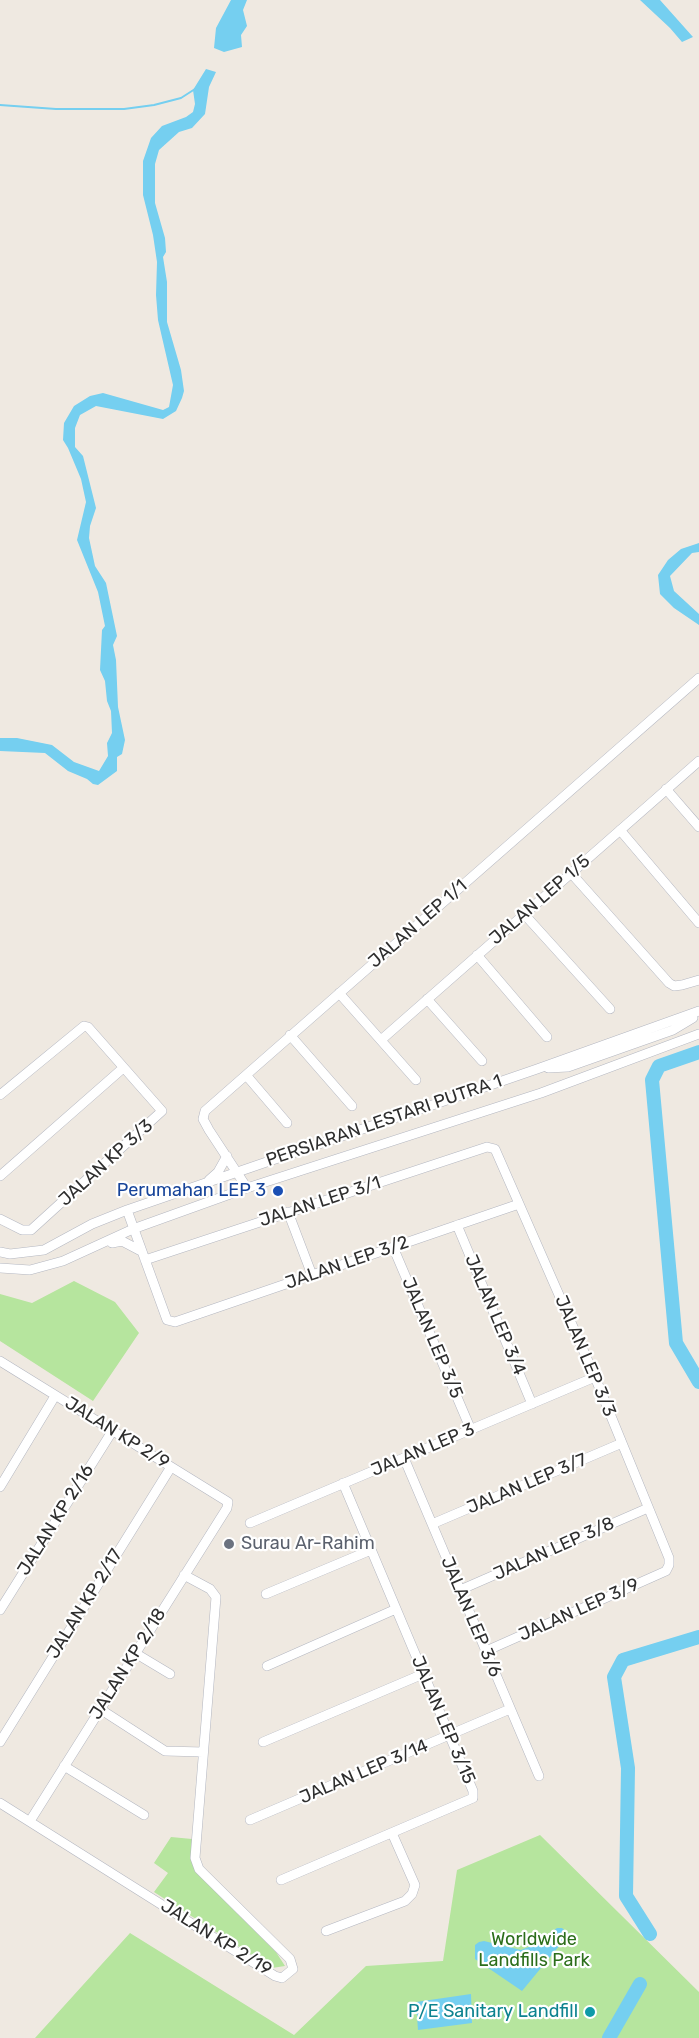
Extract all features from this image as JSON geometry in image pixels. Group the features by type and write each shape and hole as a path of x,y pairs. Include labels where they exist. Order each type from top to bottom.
{"street":[{"name":"JALAN LEP 1/1","path":"247,1188 203,1119 205,1111 699,678"},
{"name":"JALAN LEP 1/5","path":"381,1040 699,760"},
{"path":"666,789 699,827"},
{"path":"620,830 699,923"},
{"path":"571,873 669,983 674,986 699,980"},
{"path":"524,914 610,1009"},
{"path":"477,955 547,1037"},
{"path":"339,993 416,1080"},
{"path":"427,999 482,1061"},
{"name":"PERSIARAN LESTARI PUTRA 1","path":"0,1252 10,1254 45,1250 92,1224 127,1210 537,1069 568,1067 673,1030 699,1013"},
{"path":"0,1095 84,1026 122,1069 0,1176"},
{"name":"PERSIARAN LESTARI PUTRA 1","path":"92,1248 133,1229 247,1188 541,1093 699,1034"},
{"path":"290,1035 352,1106"},
{"name":"JALAN KP 3/3","path":"0,1220 22,1230 31,1230 161,1114 160,1108 122,1069"},
{"path":"246,1075 287,1123"},
{"name":"JALAN LEP 3/1","path":"143,1255 288,1212 487,1147 495,1149"},
{"name":"JALAN LEP 3/3","path":"495,1149 595,1377 669,1558 669,1565"},
{"path":"208,1182 218,1172 227,1156"},
{"name":"JALAN LEP 3/2","path":"143,1255 167,1320 175,1322 519,1204"},
{"path":"127,1210 143,1255"},
{"path":"288,1212 312,1275"},
{"name":"JALAN LEP 3/4","path":"457,1226 532,1404"},
{"path":"0,1268 30,1270 63,1262 92,1248 122,1240 143,1255"},
{"name":"JALAN LEP 3/5","path":"393,1247 471,1430"},
{"name":"JALAN KP 2/9","path":"0,1361 228,1502 227,1508"},
{"name":"JALAN LEP 3","path":"250,1523 595,1377"},
{"path":"0,1487 55,1395"},
{"name":"JALAN KP 2/16","path":"0,1610 4,1596 113,1430"},
{"name":"JALAN LEP 3/7","path":"432,1524 622,1443"},
{"name":"JALAN LEP 3/6","path":"404,1458 539,1776"},
{"name":"JALAN KP 2/17","path":"0,1742 171,1467"},
{"name":"JALAN LEP 3/15","path":"281,1880 473,1797 473,1791 343,1484"},
{"name":"JALAN KP 2/18","path":"30,1821 227,1508"},
{"name":"JALAN LEP 3/8","path":"460,1590 648,1508"},
{"path":"266,1594 371,1550"},
{"name":"JALAN LEP 3/9","path":"486,1651 666,1571 669,1565"},
{"name":"JALAN KP 2/19","path":"0,1803 275,1976 282,1978 293,1969 290,1959 199,1869 195,1858 216,1597 210,1588 184,1575"},
{"path":"267,1666 396,1609"},
{"path":"135,1653 170,1674"},
{"path":"263,1742 423,1674"},
{"path":"100,1709 165,1751 203,1752"},
{"name":"JALAN LEP 3/14","path":"250,1820 510,1709"},
{"path":"64,1766 144,1815"},
{"path":"326,1931 405,1901 412,1894 415,1885 392,1833"}],"green space":[{"path":"74,1281 115,1302 139,1333 93,1401 0,1341 0,1294 32,1303"},
{"name":"Worldwide Landfills Park","path":"540,1835 699,1992 699,2038 35,2038 130,1933 294,2035 366,1966 443,1961 457,1870"},
{"path":"171,1837 192,1839 196,1872 276,1952 285,1966 272,1968 154,1892 168,1873 154,1863"}],"water":[{"path":"231,0 247,0 243,10 247,26 241,35 242,47 224,52 214,48 216,28"},
{"path":"640,0 660,0 693,37 682,42"},
{"path":"206,69 216,72 209,87 205,114 192,128 179,132 159,150 155,164 155,203 165,238 166,252 163,257 167,282 167,322 181,370 184,391 182,398 176,411 163,419 96,406 80,415 75,428 75,447 83,456 96,508 89,538 95,566 106,583 117,636 113,645 118,707 125,740 122,754 117,757 117,771 98,785 68,771 45,753 0,751 0,738 17,738 52,745 74,762 99,771 108,756 107,743 112,733 111,711 107,701 105,681 100,670 102,630 105,626 98,592 77,540 86,502 81,479 63,440 64,423 74,406 90,396 103,393 163,410 169,407 173,385 158,320 157,262 143,195 143,161 151,138 162,126 193,112 195,104 193,90"},
{"path":"699,543 699,552 692,553 670,576 674,591 699,614 699,625 674,608 660,594 658,575 668,560 681,549"},
{"path":"557,1928 562,1928 569,1934 522,1991 475,1959 475,1945 479,1942 484,1941 521,1950 534,1945"},
{"path":"471,1994 472,2023 418,2030 416,2002"}],"waterway":[{"path":"0,105 56,109 124,109 181,98 195,89"},
{"path":"699,1052 659,1066 652,1080 676,1343 699,1382"},
{"path":"650,1934 626,1896 628,1768 614,1677 623,1660 699,1637"},
{"path":"609,2038 640,1984"}],"place":[{"name":"Perumahan LEP 3","path":"278,1191"},
{"name":"Surau Ar-Rahim","path":"229,1544"},
{"name":"P/E Sanitary Landfill","path":"590,2012"}]}
